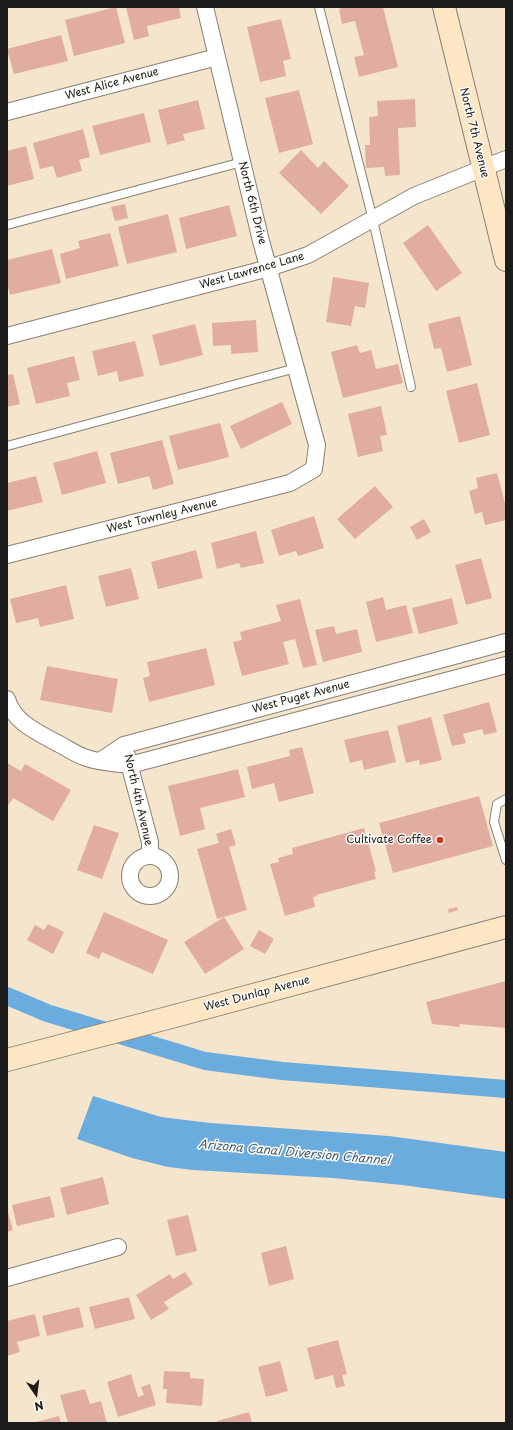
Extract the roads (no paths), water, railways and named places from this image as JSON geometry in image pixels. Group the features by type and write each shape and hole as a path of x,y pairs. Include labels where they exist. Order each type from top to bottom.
{"main road":[{"name":"North 7th Avenue","path":"444,7 506,260"},
{"name":"West Dunlap Avenue","path":"7,1060 150,1023 506,926"}],"street":[{"name":"North 6th Drive","path":"205,7 242,162 316,445 314,469"},
{"name":"West Alice Avenue","path":"7,112 217,56"},
{"name":"West Lawrence Lane","path":"7,336 269,268 308,256 414,196 506,159"},
{"name":"West Townley Avenue","path":"7,556 290,483 314,469"},
{"name":"West Puget Avenue","path":"100,761 124,745 506,642"},
{"name":"West Puget Avenue","path":"7,699 9,707 18,719 29,727 84,757 130,765 506,665"},
{"path":"270,706 275,727"},
{"name":"North 4th Avenue","path":"124,745 150,842 150,856"},
{"path":"7,1278 118,1247"}],"lane":[{"path":"319,7 373,220 411,387"},
{"path":"7,225 242,162"},
{"path":"7,446 296,368"},
{"path":"506,799 498,804 494,822 506,860"}],"water":[{"name":"Arizona Canal Diversion Channel","path":"93,1096 161,1117 210,1123 389,1136 506,1152 506,1199 402,1185 333,1178 193,1170 168,1167 132,1158 77,1139"}],"waterway":[{"path":"7,996 47,1013 205,1061 282,1071 506,1089"}],"place":[{"name":"Cultivate Coffee","path":"440,840"}]}
